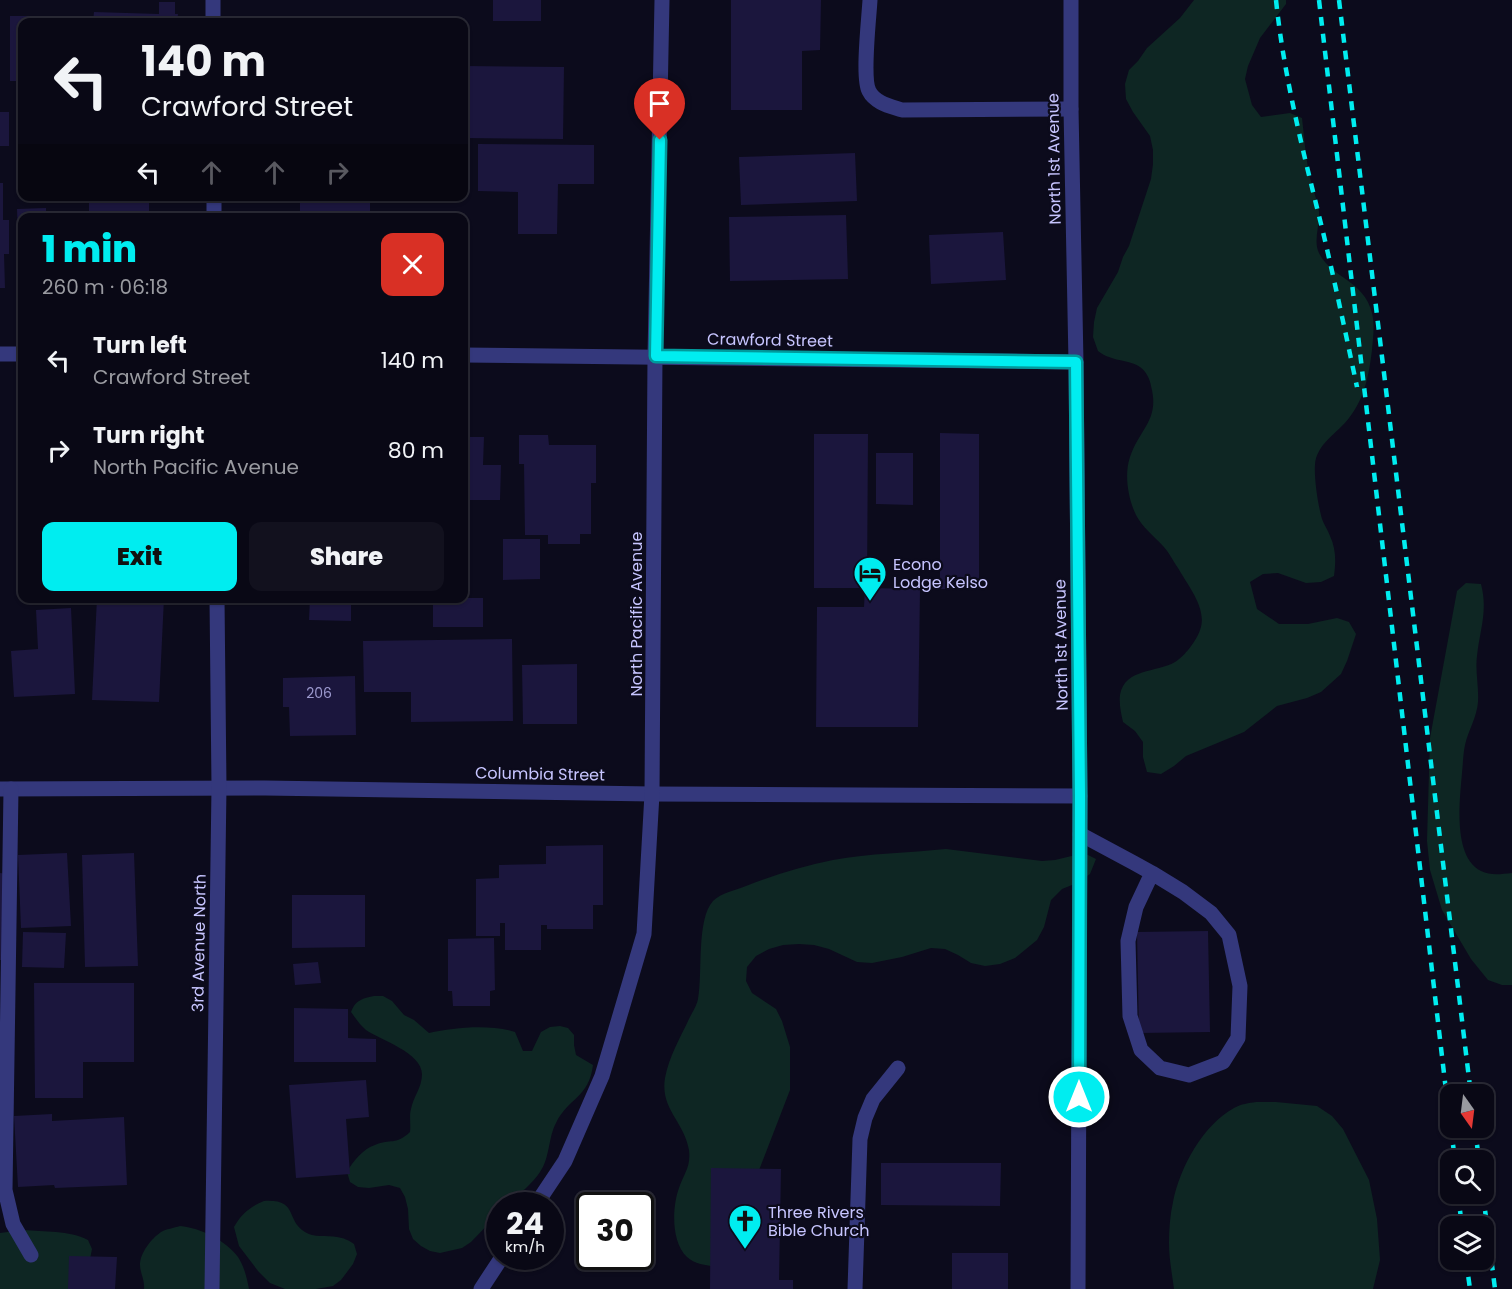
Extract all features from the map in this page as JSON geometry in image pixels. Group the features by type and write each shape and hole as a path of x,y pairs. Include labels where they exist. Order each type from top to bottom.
{"street":[{"path":"213,0 213,18"},
{"name":"North Pacific Avenue","path":"544,1192 565,1161 602,1076 644,934 652,794 662,0"},
{"path":"870,0 866,70 868,91 879,102 902,110 1071,108"},
{"name":"North 1st Avenue","path":"1071,0 1080,796 1078,1289"},
{"path":"0,354 18,354"},
{"name":"Crawford Street","path":"468,355 1076,362"},
{"name":"3rd Avenue North","path":"212,1289 219,787 217,603"},
{"name":"Columbia Street","path":"5,789 219,787 652,794 1080,796"},
{"path":"5,789 5,1190 13,1224 31,1255"},
{"path":"1080,834 1152,873 1183,892 1211,913 1229,936 1240,986 1238,1038 1223,1062 1189,1075 1160,1068 1141,1050 1130,1016 1128,941 1136,907 1152,873"},
{"path":"855,1289 860,1139 873,1099 898,1068"},
{"path":"481,1289 493,1270"}],"green space":[{"path":"1194,0 1286,0 1286,4 1260,38 1245,79 1252,105 1261,117 1290,113 1302,118 1309,174 1319,212 1317,248 1331,268 1362,293 1372,313 1374,331 1368,377 1363,394 1349,418 1323,445 1316,458 1316,485 1323,521 1334,550 1334,576 1321,582 1306,583 1278,573 1263,574 1250,582 1257,609 1279,624 1308,624 1337,618 1349,622 1356,634 1341,674 1321,692 1277,706 1244,732 1186,756 1161,774 1147,772 1143,757 1143,742 1135,731 1123,722 1120,695 1128,680 1142,672 1175,662 1182,656 1198,634 1202,622 1201,614 1196,598 1169,554 1145,527 1133,509 1129,494 1128,464 1134,447 1148,423 1153,407 1149,378 1137,365 1108,357 1098,351 1093,337 1097,308 1118,272 1129,246 1151,179 1153,150 1150,136 1126,99 1125,84 1129,70 1147,48 1180,18"},
{"path":"1466,583 1481,584 1484,612 1477,662 1478,702 1464,752 1459,811 1460,826 1466,853 1472,864 1489,874 1512,873 1512,985 1502,985 1488,980 1471,959 1442,910 1430,870 1427,841 1430,738 1457,591"},
{"path":"946,849 1042,861 1084,853 1096,859 1090,874 1062,889 1051,900 1044,927 1037,940 1015,958 1000,964 985,966 971,963 945,949 931,948 872,963 857,962 814,945 799,944 783,945 756,956 747,967 746,981 752,993 776,1009 782,1021 790,1047 790,1090 749,1196 716,1267 693,1261 682,1251 674,1224 677,1196 688,1166 689,1150 669,1107 664,1089 672,1055 697,1001 704,921 713,901 724,894 767,878 822,862 861,856"},
{"path":"383,996 392,1001 404,1015 429,1033 472,1027 515,1032 523,1051 532,1051 541,1032 550,1027 568,1028 574,1035 576,1055 593,1065 591,1076 583,1091 566,1108 556,1123 546,1161 537,1176 522,1192 486,1192 486,1226 462,1248 440,1253 430,1251 413,1239 409,1229 405,1197 400,1188 389,1185 358,1187 350,1182 347,1172 362,1152 380,1143 400,1139 410,1132 411,1109 422,1079 420,1066 408,1053 366,1030 351,1012 355,1005 366,998"},
{"path":"1256,1102 1317,1106 1332,1116 1343,1129 1369,1180 1377,1219 1380,1260 1373,1289 1174,1289 1169,1228 1176,1189 1187,1161 1203,1136 1223,1115 1234,1108"},
{"path":"264,1201 282,1203 290,1211 299,1227 308,1234 339,1237 354,1244 357,1254 353,1264 341,1280 333,1286 316,1289 285,1289 270,1283 258,1271 239,1246 234,1227 247,1211"},
{"path":"180,1226 196,1229 212,1236 233,1251 242,1264 249,1289 144,1289 140,1260 144,1251 161,1232"},
{"path":"23,1230 65,1233 88,1240 92,1249 91,1289 0,1289 0,1233"}],"building":[{"path":"493,0 541,0 541,21 493,21"},
{"path":"731,0 821,0 820,50 802,51 802,110 731,110"},
{"path":"159,2 175,2 175,14 178,14 178,18 93,18 94,12 159,14"},
{"path":"10,16 82,16 82,18 18,18 18,81 10,81"},
{"path":"468,66 564,67 563,139 468,138"},
{"path":"0,112 9,112 9,146 0,146"},
{"path":"478,144 594,145 594,184 558,184 557,234 518,234 518,192 478,191"},
{"path":"855,153 857,201 741,205 739,157"},
{"path":"0,183 3,183 3,220 9,220 9,254 4,254 5,288 0,288"},
{"path":"89,201 149,201 149,213 89,211"},
{"path":"300,201 370,201 370,213 300,213"},
{"path":"46,208 46,213 18,213 18,235 17,209"},
{"path":"846,215 848,279 730,281 729,217"},
{"path":"1003,232 1006,280 931,284 929,235"},
{"path":"16,432 18,432 18,484"},
{"path":"940,433 979,434 979,589 940,589"},
{"path":"814,434 868,434 867,588 920,589 918,727 816,727 817,607 864,607 865,588 814,588"},
{"path":"519,435 548,435 549,445 596,445 596,483 591,483 591,534 580,534 580,544 548,544 548,535 525,535 524,464 519,464"},
{"path":"468,437 484,437 483,465 501,465 500,500 468,500"},
{"path":"876,453 913,453 913,505 876,504"},
{"path":"503,539 540,539 540,579 503,580"},
{"path":"468,598 483,598 483,627 433,627 433,603 468,603"},
{"path":"97,603 164,603 159,702 92,700"},
{"path":"310,603 351,603 351,621 309,620"},
{"path":"71,608 75,694 14,697 11,651 38,649 36,610"},
{"path":"512,639 513,721 411,722 411,692 364,692 363,641"},
{"path":"577,664 577,724 523,724 522,665"},
{"path":"355,676 356,735 290,736 289,707 283,707 283,678"},
{"path":"603,845 603,905 593,905 593,929 547,929 547,925 541,925 541,950 505,950 505,923 500,923 500,936 476,936 476,879 499,878 499,865 546,864 546,846"},
{"path":"67,853 71,926 21,928 18,855"},
{"path":"134,853 138,966 85,967 82,855"},
{"path":"0,873 7,874 7,960 0,960"},
{"path":"292,895 365,895 365,947 292,948"},
{"path":"1208,931 1210,1032 1139,1033 1137,932"},
{"path":"23,932 66,933 64,968 22,967"},
{"path":"494,938 495,990 490,991 490,1006 453,1006 452,991 448,991 448,939"},
{"path":"318,962 321,983 295,985 293,964"},
{"path":"34,983 134,983 134,1062 83,1062 83,1098 35,1098"},
{"path":"294,1008 348,1009 348,1038 376,1039 376,1062 294,1062"},
{"path":"366,1080 369,1117 346,1119 350,1174 296,1178 289,1085"},
{"path":"52,1114 52,1121 124,1117 127,1185 18,1187 14,1116"},
{"path":"881,1163 1001,1163 1000,1206 881,1205"},
{"name":"Three Rivers Bible Church","path":"711,1168 781,1169 779,1280 793,1280 793,1289 710,1289"},
{"path":"952,1253 1008,1253 1008,1289 952,1289"},
{"path":"69,1256 117,1257 115,1289 68,1289"}],"railway":[{"path":"1276,0 1295,116 1357,387"},
{"path":"1319,0 1445,1084"},
{"path":"1339,0 1470,1084"},
{"path":"1452,1138 1454,1150"},
{"path":"1476,1138 1478,1150"},
{"path":"1459,1204 1461,1216"},
{"path":"1484,1204 1495,1289"},
{"path":"1467,1270 1470,1289"}],"place":[{"name":"Econo Lodge Kelso","path":"870,602"},
{"name":"Three Rivers Bible Church","path":"745,1250"}],"route":[{"path":"660,140 656,356 1076,362 1080,796 1079,1097"}]}
